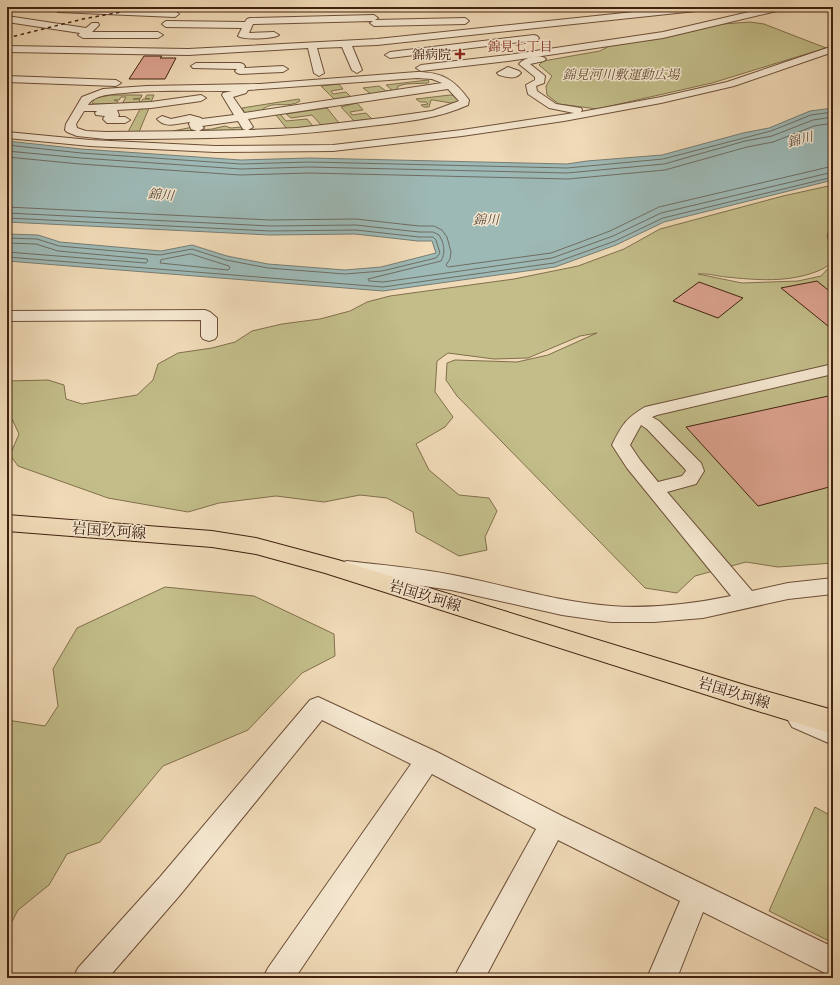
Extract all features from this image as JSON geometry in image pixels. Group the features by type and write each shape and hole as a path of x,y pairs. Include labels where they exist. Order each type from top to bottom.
{"main road":[{"name":"岩国玖珂線","path":"7,523 212,539 256,546 330,566 748,697 833,722"}],"street":[{"path":"373,7 377,42 403,70"},
{"path":"606,8 625,20 656,12 705,7"},
{"path":"7,50 148,52 239,50 312,46 377,42 573,22 625,20 681,23 742,17 782,7"},
{"path":"57,9 178,10"},
{"path":"148,52 158,35 178,10"},
{"path":"656,12 681,23"},
{"path":"728,12 742,17"},
{"path":"7,26 38,15"},
{"path":"282,35 243,36 250,21 279,17 374,20 466,19 471,32 508,58"},
{"path":"7,20 91,28 83,35 158,35"},
{"path":"573,22 587,30"},
{"path":"145,132 197,119 227,97 321,76 403,70 508,58 600,41 612,43 681,23"},
{"path":"166,24 249,25"},
{"path":"390,55 489,44 543,36"},
{"path":"598,112 557,108 547,105 532,92 532,85 540,81 540,76 524,64 528,61 579,52 600,41"},
{"path":"346,44 357,70"},
{"path":"312,46 319,73"},
{"path":"7,135 90,143 215,149 333,148 462,133 598,112 730,84 833,49"},
{"path":"239,50 227,97 246,126"},
{"path":"196,66 227,97 246,126"},
{"path":"91,119 86,99 97,94 140,105 208,105 283,69"},
{"path":"423,75 445,79 464,100 464,103 448,110 433,114 368,109 347,86 423,75"},
{"path":"97,94 140,105 274,93 312,84 385,87 432,77"},
{"path":"405,92 402,88 403,86 432,83 432,77"},
{"path":"7,79 117,83 227,97 274,93 302,98 322,95"},
{"path":"83,82 87,86 109,88 170,122 186,119 195,119 197,121 197,119"},
{"path":"312,84 350,125"},
{"path":"197,119 195,127 201,129 224,125 237,127 246,126 284,132 350,125 368,109 405,92 454,88"},
{"path":"368,109 454,88"},
{"path":"122,128 140,105 187,91"},
{"path":"91,119 187,91 227,97 247,105"},
{"path":"302,98 303,101 298,104 270,106 267,108 274,114 289,120 309,117 319,128"},
{"path":"91,119 109,122 105,129 122,128 145,132 246,126 265,127 261,120 274,114 331,104 391,112 423,106 457,105"},
{"path":"274,114 284,132"},
{"path":"7,316 205,315 209,318 209,336"},
{"path":"747,600 633,464 621,445 630,425 639,417 651,411 833,369"},
{"path":"639,417 653,424 694,467 695,471 689,480 654,489"},
{"path":"330,566 451,582 562,607 611,614 654,614 696,611 788,591 833,586"},
{"path":"748,697 833,736"},
{"path":"88,978 170,886 318,707 428,760 553,824 833,962"},
{"path":"278,978 428,760"},
{"path":"469,978 553,824"},
{"path":"662,978 697,894"}],"green space":[{"name":"錦見河川敷運動広場","path":"750,22 764,24 826,48 712,83 597,109 559,104 547,95 546,86 552,76 539,65 543,61 600,51 611,45 670,36 723,24"},
{"path":"428,80 428,83 398,86 397,91 371,94 363,88 379,86 386,91 392,90 386,85"},
{"path":"339,84 343,89 331,91 333,94 346,92 352,98 334,99 321,86"},
{"path":"111,95 142,95 141,98 133,99 140,99 139,102 141,102 143,99 150,99 145,98 147,95 154,95 151,102 122,104 126,97 121,97 119,100 114,100 118,101 116,104 92,103 95,98"},
{"path":"450,95 455,96 459,101 458,103 431,100 429,107 424,107 421,105 428,104 426,102 420,102 416,99"},
{"path":"299,99 300,101 296,103 267,106 263,109 263,112 245,113 242,108"},
{"path":"357,103 363,110 350,112 352,115 366,113 372,119 354,121 341,107"},
{"path":"149,108 139,132 128,132 140,109"},
{"path":"327,108 339,123 321,125 312,115 291,118 286,114"},
{"path":"280,114 286,121 307,119 313,126 287,129 276,115"},
{"path":"225,126 231,128 241,127 242,131 173,131 193,127 199,130"},
{"path":"833,185 833,225 830,226 827,237 833,249 833,255 831,262 825,267 807,275 772,280 698,274 742,283 798,281 821,276 833,263 833,563 778,567 746,562 695,576 677,593 645,588 457,396 446,380 447,363 455,360 517,362 548,355 597,333 580,336 528,358 494,359 448,353 437,361 435,392 453,417 445,427 416,444 429,470 459,495 489,498 497,511 485,537 487,550 459,556 416,532 413,512 387,498 360,495 324,502 276,496 219,503 188,512 108,498 18,466 10,455 19,434 12,419 7,418 7,381 48,380 64,385 66,399 82,404 137,395 153,380 158,364 178,353 212,348 235,342 252,331 282,324 320,319 350,311 367,302 390,296 514,279 578,266 624,249 660,229 783,196"},
{"path":"165,587 254,596 334,634 335,656 302,673 248,730 163,766 100,842 67,854 49,885 18,910 7,931 7,720 45,726 58,706 53,669 77,628"},
{"path":"815,807 833,817 833,943 769,911"}],"water":[{"name":"錦川","path":"833,108 833,180 664,222 616,245 555,267 383,291 7,261 7,234 38,235 60,242 161,251 192,245 227,256 268,264 345,270 381,267 436,253 432,241 418,241 355,234 270,235 7,222 7,141 81,149 241,160 309,158 567,164 662,155 743,133 769,128 810,111"}],"building":[{"path":"144,56 176,58 165,79 129,79"},
{"path":"817,281 833,294 833,330 781,288"},
{"path":"699,282 743,298 718,318 673,301"},
{"path":"833,395 833,486 758,506 686,427"}],"railway":[{"path":"7,38 83,19 148,7"}],"place":[{"name":"錦病院","path":"460,54"}],"district":[{"name":"錦見七丁目","path":"520,46"}]}
